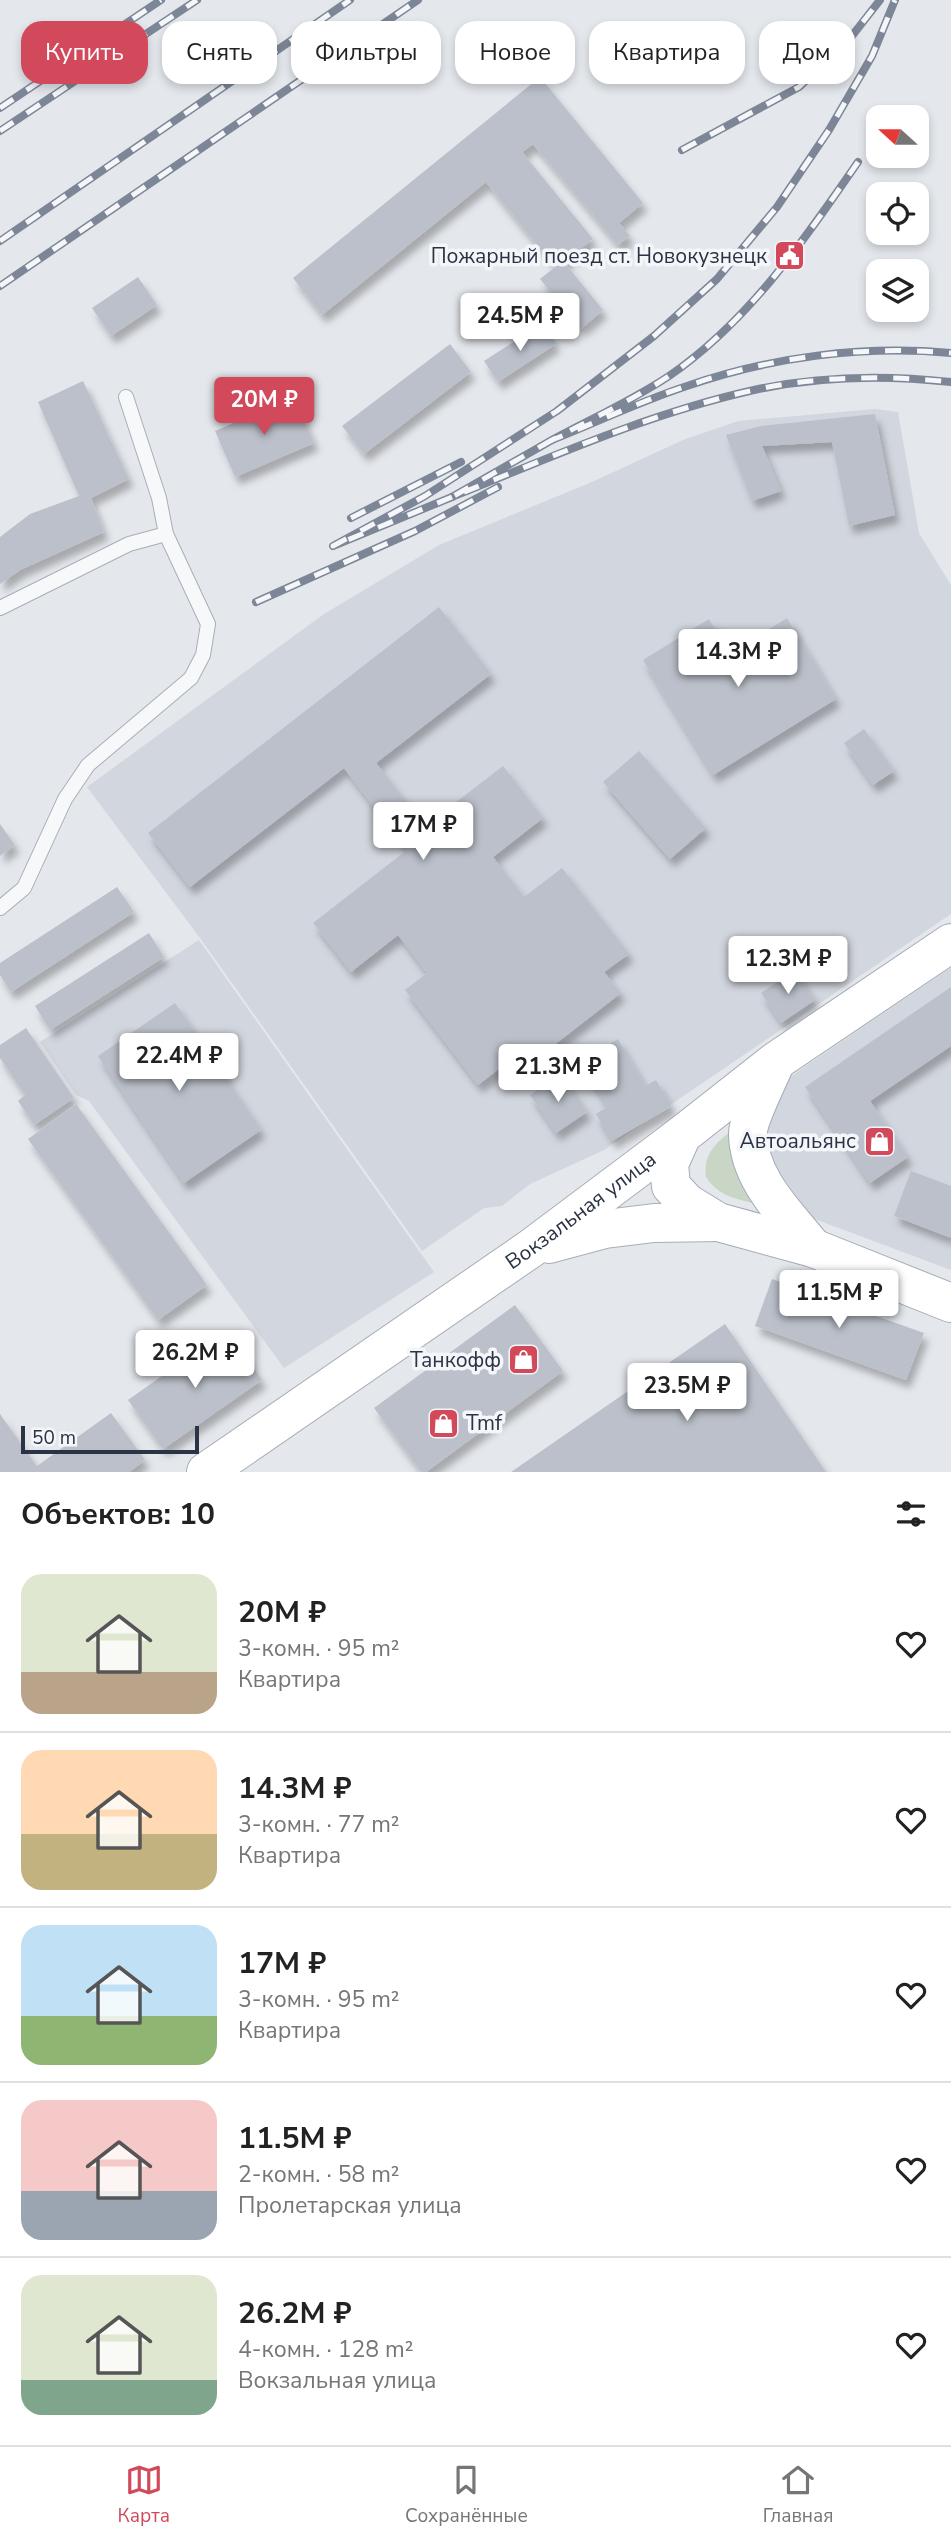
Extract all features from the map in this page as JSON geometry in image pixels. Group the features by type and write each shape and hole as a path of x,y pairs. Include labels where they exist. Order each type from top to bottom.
{"main road":[{"name":"Вокзальная улица","path":"206,1472 530,1249 776,1061 951,943"},
{"path":"776,1061 748,1131 752,1159 764,1185 813,1248"},
{"path":"682,1135 669,1164 671,1186 687,1203 718,1222 813,1248 951,1303"},
{"path":"530,1249 605,1229 654,1223 718,1222"}],"lane":[{"path":"0,908 24,888 65,799 88,765 191,678 203,655 208,624 166,534 159,498 126,397"},
{"path":"0,608 129,544 166,534"}],"shaded area":[{"path":"875,409 898,412 919,533 951,585 951,914 604,1150 530,1184 502,1206 484,1208 422,1251 200,938 87,787 324,614 439,545 592,482 683,440 738,421"},
{"path":"199,940 434,1272 284,1368 89,1101 76,1095 40,1042"},
{"path":"951,967 951,1270 812,1218 761,1146 781,1083"}],"green space":[{"path":"736,1127 757,1204 722,1193 706,1177 709,1154"}],"building":[{"path":"531,84 546,84 643,203 619,223 630,236 618,245 533,144 522,152 593,239 564,262 603,310 581,329 540,279 555,267 486,182 322,315 293,278"},
{"path":"138,277 157,305 111,336 92,308"},
{"path":"543,323 556,344 498,382 484,361"},
{"path":"450,344 471,372 364,454 342,426"},
{"path":"83,381 129,479 91,498 104,532 20,570 0,584 0,537 30,514 79,496 38,402"},
{"path":"294,397 314,443 235,477 215,431"},
{"path":"875,414 895,515 849,526 832,442 762,446 781,491 752,501 726,435 761,426"},
{"path":"439,607 491,674 376,763 425,826 503,766 543,818 493,857 524,897 562,868 629,954 604,972 621,993 513,1077 504,1065 478,1085 405,990 427,973 398,935 351,972 313,923 407,850 344,768 190,887 148,833"},
{"path":"787,618 836,699 713,775 643,660 709,619 730,654"},
{"path":"864,729 894,771 873,785 844,743"},
{"path":"639,751 706,828 670,859 603,782"},
{"path":"0,824 15,845 0,856"},
{"path":"117,887 134,912 11,992 0,975 0,963"},
{"path":"149,933 164,957 50,1030 35,1006"},
{"path":"795,970 815,1000 781,1023 761,993"},
{"path":"951,987 951,1046 870,1101 908,1157 870,1183 805,1087"},
{"path":"175,1003 261,1130 184,1183 98,1056"},
{"path":"26,1028 74,1098 34,1125 18,1101 25,1095 0,1058 0,1045"},
{"path":"618,1039 645,1086 656,1080 672,1106 612,1141 596,1114 607,1107 580,1061"},
{"path":"561,1074 587,1112 556,1133 530,1095"},
{"path":"76,1104 207,1285 158,1320 28,1139"},
{"path":"911,1171 951,1186 951,1238 894,1216"},
{"path":"772,1279 924,1333 906,1380 755,1326"},
{"path":"515,1305 563,1371 426,1472 421,1472 374,1408"},
{"path":"725,1324 826,1472 511,1472"},
{"path":"227,1330 262,1380 163,1449 128,1400"},
{"path":"111,1413 145,1460 129,1472 0,1472 0,1414 37,1466"}],"railway":[{"path":"0,108 161,0"},
{"path":"0,131 197,0"},
{"path":"0,241 350,0"},
{"path":"0,286 418,0"},
{"path":"682,150 799,87 848,41 880,0"},
{"path":"452,497 333,546 425,496 557,411 654,336 717,279 777,207 829,130 872,56 895,0"},
{"path":"858,162 796,249 750,305 725,330 698,354 655,385 552,440 670,392 751,367 851,352 951,353"},
{"path":"552,440 452,497 639,423 754,390 852,378 951,382"},
{"path":"351,518 461,462"},
{"path":"256,602 415,531 498,487"}],"place":[{"name":"Пожарный поезд ст. Новокузнецк","path":"790,256"},
{"name":"Автоальянс","path":"879,1141"},
{"name":"Танкофф","path":"524,1360"},
{"name":"Tmf","path":"443,1423"}]}
